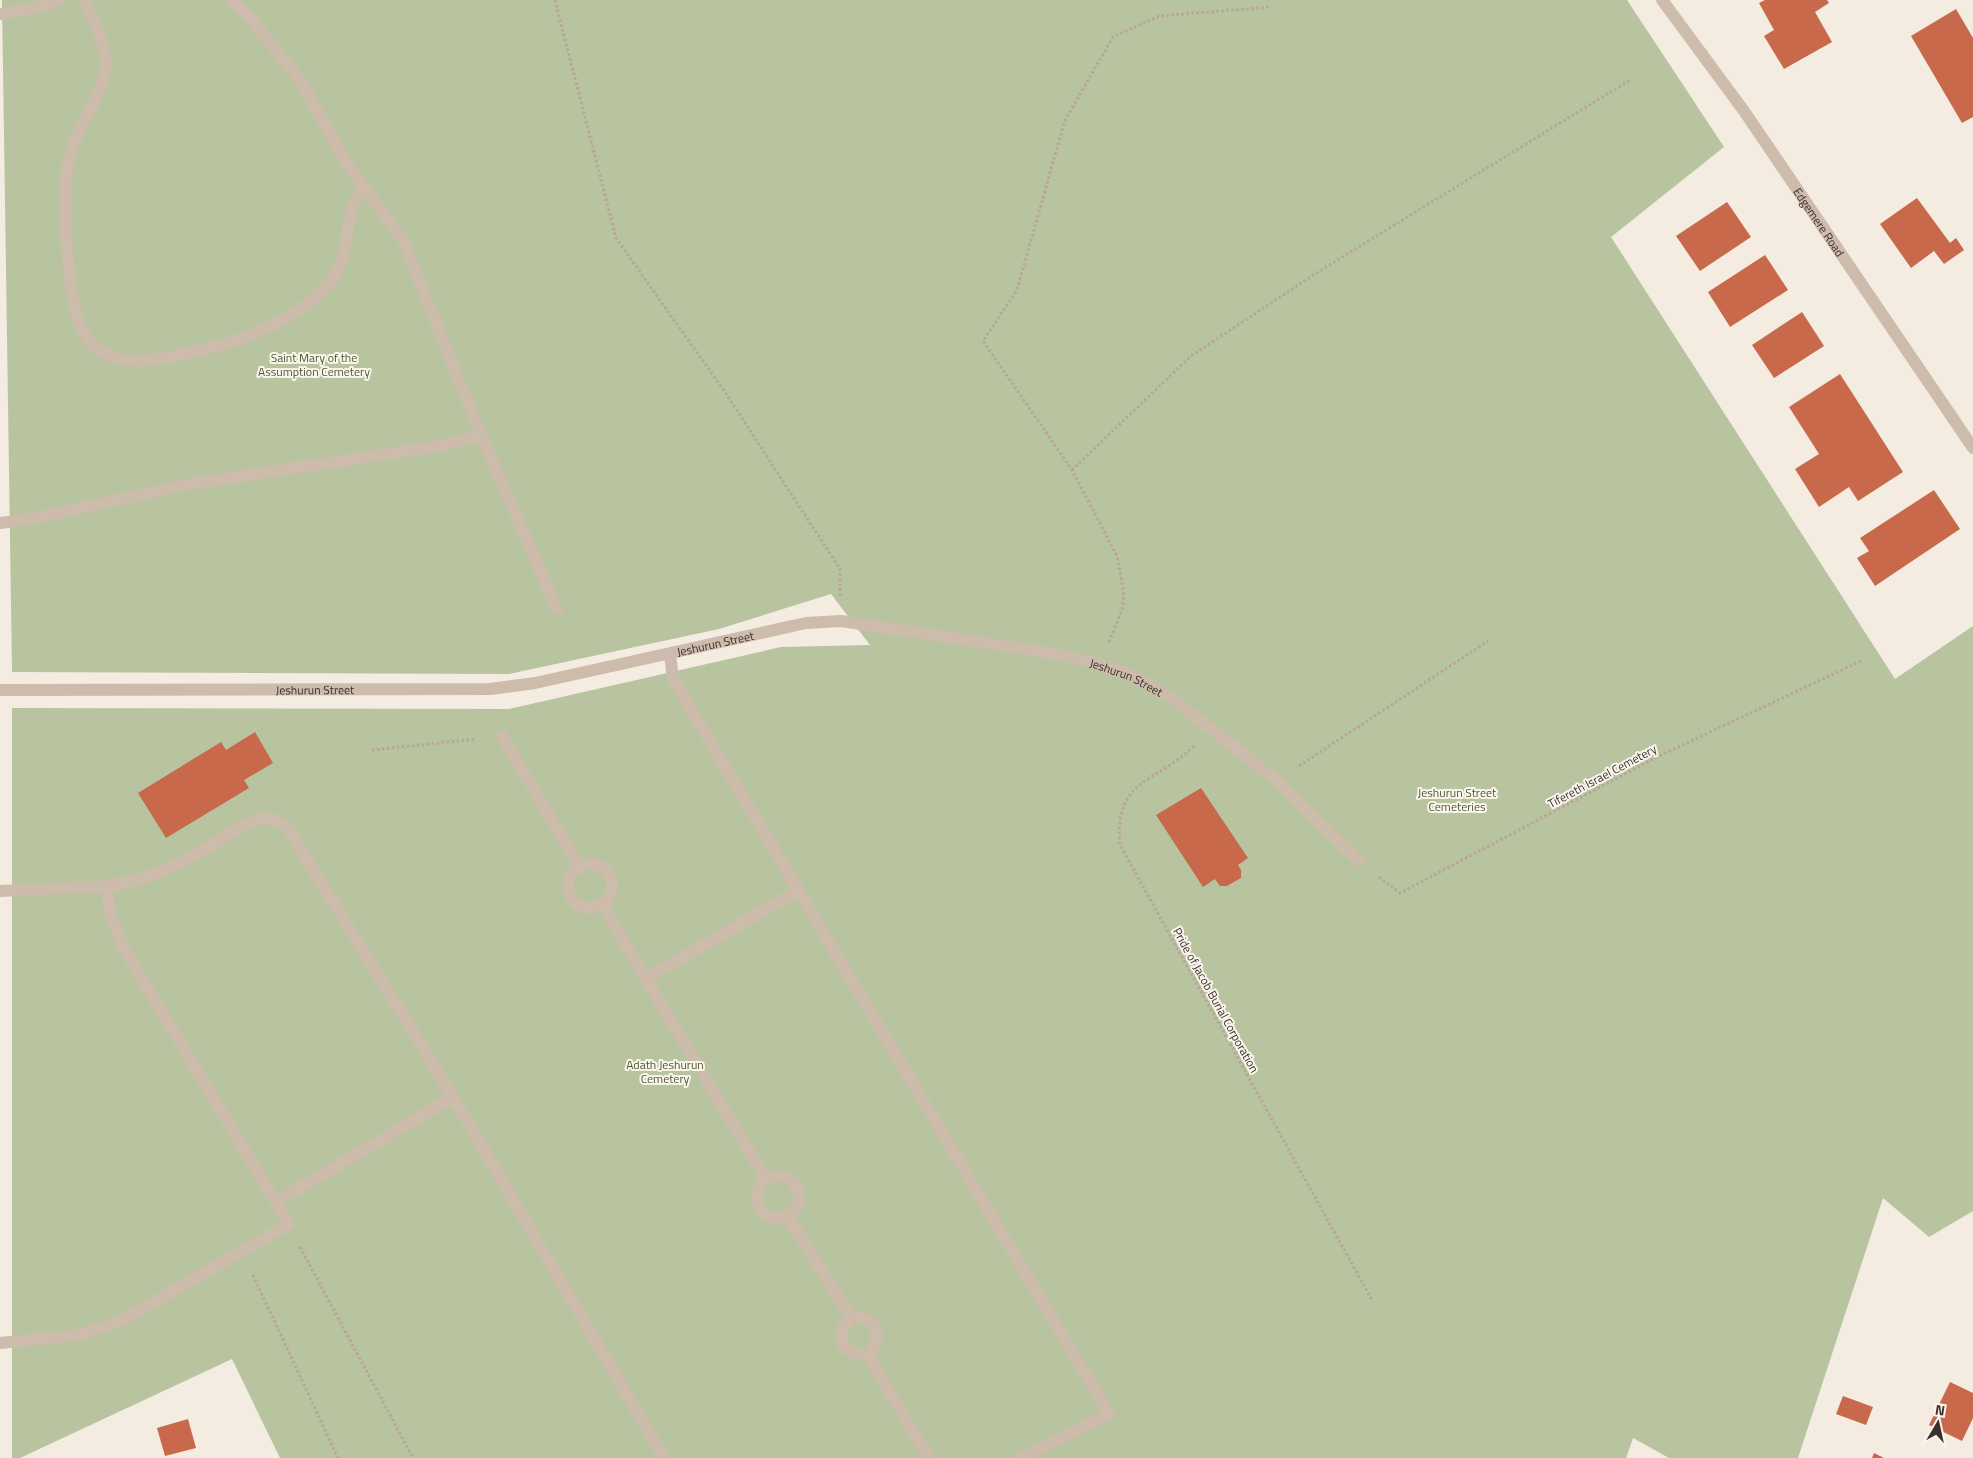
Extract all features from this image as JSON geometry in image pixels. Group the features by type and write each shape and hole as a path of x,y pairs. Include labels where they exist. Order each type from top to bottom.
{"street":[{"path":"0,14 32,9 58,0"},
{"path":"85,0 103,47 105,69 100,90 77,133 70,154 65,182 64,208 74,312 84,334 91,344 101,351 122,361 146,362 184,355 252,334 300,311 328,285 340,268 346,250 353,204 364,186"},
{"path":"230,0 248,16 299,78 347,164 393,222 412,258 481,435 558,609"},
{"name":"Edgemere Road","path":"1662,0 1744,111 1973,448"},
{"path":"0,523 31,519 185,485 439,446 481,435"},
{"name":"Jeshurun Street","path":"0,690 490,689 535,683 806,624 841,622 1057,654 1094,663 1132,676 1172,698 1281,784 1359,861"},
{"path":"670,654 673,679 1109,1414 1021,1458"},
{"path":"502,736 580,868"},
{"path":"0,891 106,886 145,879 183,862 251,822 276,819 295,837 454,1097 664,1458"},
{"path":"591,865 597,866 609,873 611,890 602,905 580,906 568,897 568,881 580,868 591,865"},
{"path":"0,1343 61,1338 119,1322 289,1224 123,947 111,916 106,886"},
{"path":"647,978 799,890"},
{"path":"602,905 766,1179"},
{"path":"276,1202 454,1097"},
{"path":"784,1177 795,1184 798,1201 795,1209 788,1216 770,1216 759,1207 759,1190 766,1179 784,1177"},
{"path":"788,1216 851,1318"},
{"path":"863,1317 875,1325 877,1341 868,1356 854,1354 842,1345 842,1329 851,1318 863,1317"},
{"path":"868,1356 929,1458"}],"path":[{"path":"555,0 616,238 725,392 840,569 841,622"},
{"path":"1094,663 1107,646 1122,610 1124,594 1117,556 1072,470 983,341 1017,290 1066,120 1113,38 1159,16 1270,7"},
{"path":"1072,470 1191,356 1318,272 1630,80"},
{"path":"1281,784 1304,761 1488,641"},
{"name":"Tifereth Israel Cemetery","path":"1359,861 1400,893 1653,759 1863,660"},
{"name":"Pride of Jacob Burial Corporation","path":"1210,728 1184,756 1134,789 1122,807 1118,828 1120,845 1373,1302"},
{"path":"372,750 502,736"},
{"path":"289,1224 413,1458"},
{"path":"242,1252 338,1458"}],"green space":[{"path":"2,0 1627,0 1724,147 1611,237 1895,679 1973,626 1973,1211 1929,1237 1883,1198 1798,1458 1669,1458 1633,1438 1626,1458 280,1458 232,1359 20,1458 12,1458 12,708 509,709 781,647 870,645 831,594 719,629 509,674 12,672"}],"building":[{"path":"1765,0 1827,0 1829,3 1815,12 1832,42 1784,69 1764,36 1774,30 1759,3"},
{"path":"1956,9 1973,38 1973,117 1962,123 1911,36"},
{"path":"1917,198 1950,243 1956,238 1964,250 1944,264 1934,251 1911,268 1880,224"},
{"path":"1727,202 1751,237 1700,271 1676,236"},
{"path":"1765,255 1788,290 1730,327 1708,292"},
{"path":"1802,312 1824,346 1774,378 1752,345"},
{"path":"1840,374 1903,472 1858,501 1849,487 1819,507 1795,469 1819,454 1789,407"},
{"path":"1934,490 1960,529 1875,586 1857,558 1869,551 1860,538"},
{"path":"255,732 273,763 244,780 249,788 166,838 138,793 221,742 226,750"},
{"path":"1201,788 1248,858 1238,865 1241,870 1241,878 1227,886 1220,886 1215,879 1203,887 1156,815"},
{"path":"1950,1382 1973,1393 1973,1418 1962,1441 1929,1425"},
{"path":"1843,1396 1873,1407 1866,1425 1836,1414"},
{"path":"188,1419 196,1448 165,1456 157,1428"},
{"path":"1874,1453 1884,1458 1872,1458"}],"park label":[{"name":"Saint Mary of the Assumption Cemetery","path":"314,364"},
{"name":"Jeshurun Street Cemeteries","path":"1457,799"},
{"name":"Adath Jeshurun Cemetery","path":"665,1071"}]}
